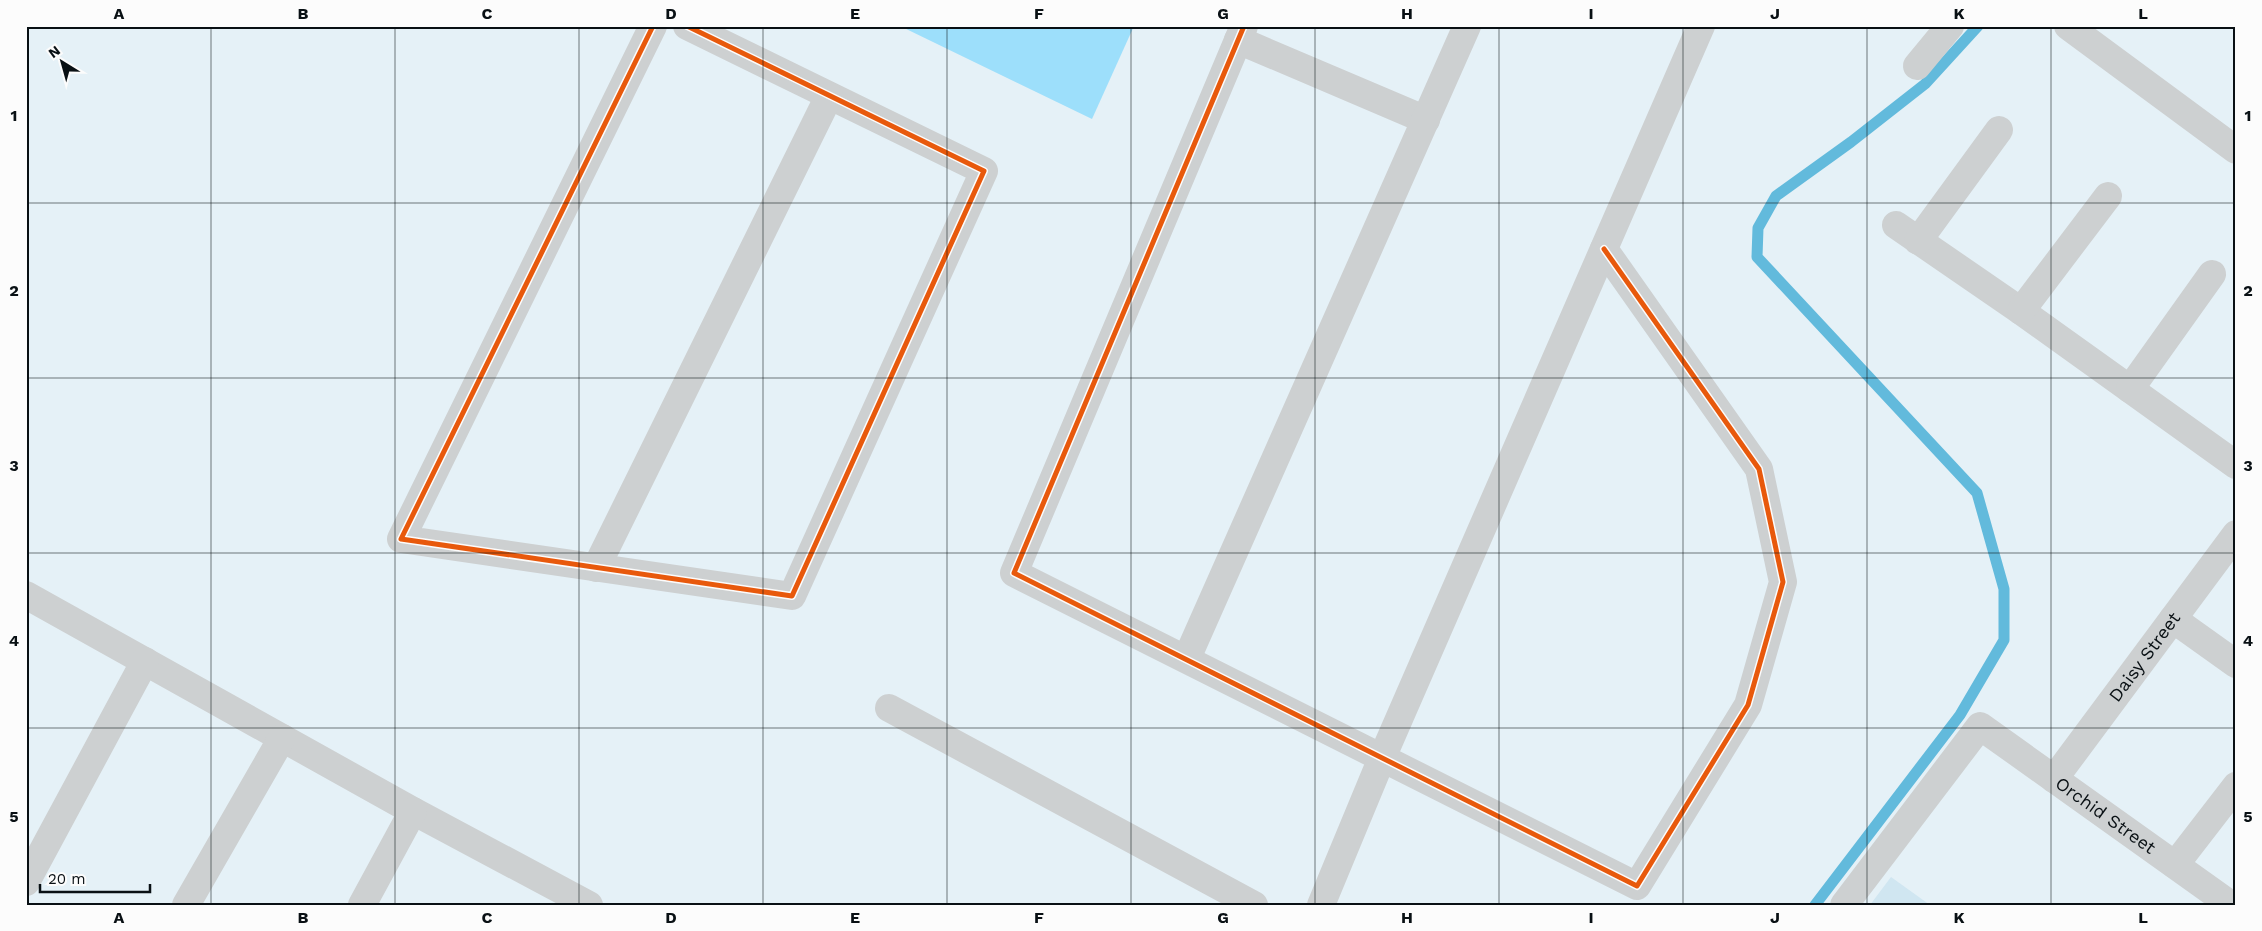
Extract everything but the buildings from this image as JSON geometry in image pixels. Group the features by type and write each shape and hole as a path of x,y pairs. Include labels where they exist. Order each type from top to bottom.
{"street":[{"path":"653,26 401,539 792,596 984,171 687,26"},
{"path":"1187,658 1467,26"},
{"path":"1321,905 1382,758 1701,26"},
{"path":"1917,66 1950,26"},
{"path":"2068,26 2233,145"},
{"path":"1426,120 1241,33 1014,573 1187,658 1637,886 1748,705 1784,582 1759,469 1604,249"},
{"path":"596,568 829,96"},
{"path":"1918,241 1999,130"},
{"path":"2021,311 2108,196"},
{"path":"1896,225 2021,311 2235,464"},
{"path":"2130,389 2212,274"},
{"name":"Daisy Street","path":"2054,779 2236,534"},
{"path":"26,595 413,810 555,897 589,905"},
{"path":"2172,619 2236,664"},
{"path":"26,882 145,661"},
{"path":"889,708 1254,905"},
{"name":"Orchid Street","path":"1844,905 1980,726 2231,905"},
{"path":"186,905 282,738"},
{"path":"2175,864 2236,786"},
{"path":"362,905 413,810"}],"shaded area":[{"path":"900,26 1134,26 1092,119"},
{"path":"1891,877 1930,905 1870,905"}],"waterway":[{"path":"1815,905 1960,715 2004,640 2004,589 1977,493 1757,257 1758,228 1776,196 1851,142 1925,84 1978,26"}],"cycle path":[{"path":"653,26 401,539 792,596 984,171 687,26"},
{"path":"1244,26 1014,573 1637,886 1748,705 1783,582 1759,469 1604,249"}]}
